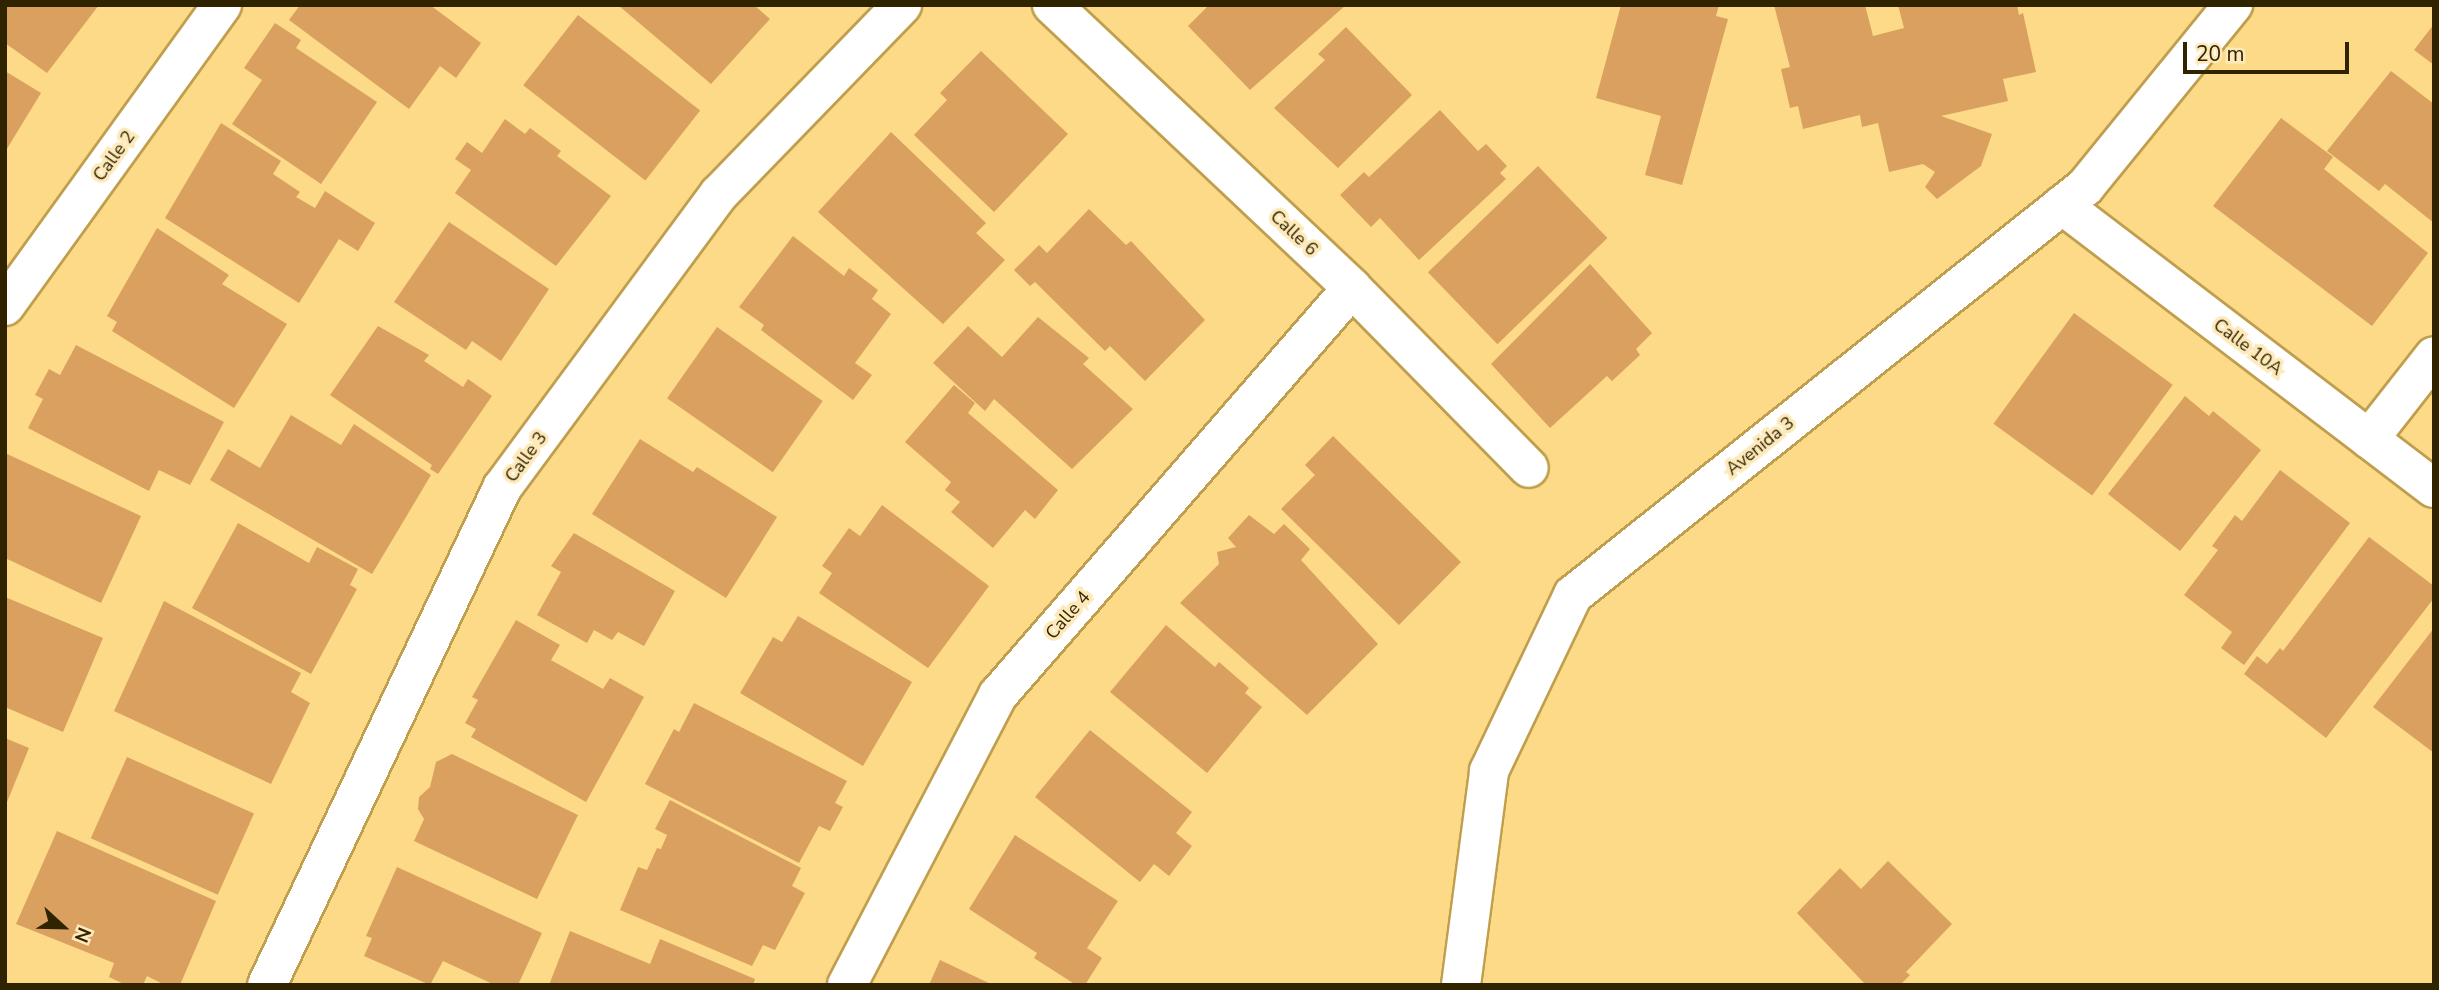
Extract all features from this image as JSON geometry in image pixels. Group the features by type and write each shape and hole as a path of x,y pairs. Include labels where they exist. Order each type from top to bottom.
{"street":[{"name":"Calle 2","path":"5,306 222,5"},
{"name":"Calle 3","path":"267,985 502,488 719,194 902,5"},
{"name":"Calle 6","path":"1052,5 1352,288 1529,468"},
{"name":"Avenida 3","path":"1461,985 1489,771 1573,595 2085,187 2233,5"},
{"name":"Calle 10A","path":"2063,205 2434,488"},
{"name":"Calle 4","path":"847,985 998,695 1352,288"},
{"path":"2369,439 2434,356"}],"building":[{"path":"5,5 99,5 47,73 5,43"},
{"path":"300,5 430,5 481,43 456,78 440,66 409,109 289,20"},
{"path":"618,5 754,5 770,19 711,84"},
{"path":"1209,5 1346,5 1250,90 1188,26"},
{"path":"1621,5 1719,5 1716,16 1728,19 1682,185 1645,175 1661,116 1596,98"},
{"path":"1774,5 1865,5 1873,36 1904,28 1898,5 2017,5 2019,15 2023,13 2036,72 2003,79 2008,101 1941,116 1992,134 1981,166 1937,199 1925,187 1935,172 1923,164 1889,172 1878,123 1862,127 1860,115 1803,129 1798,106 1790,108 1781,69 1790,67"},
{"path":"578,15 700,110 645,181 523,85"},
{"path":"275,23 301,40 296,48 377,102 321,184 232,124 262,80 244,68"},
{"path":"2434,24 2434,65 2414,50"},
{"path":"1346,27 1412,95 1338,168 1274,108 1325,60 1318,54"},
{"path":"981,51 1068,134 994,212 914,135 947,100 940,93"},
{"path":"5,71 41,93 5,152"},
{"path":"2391,71 2434,104 2434,223 2385,184 2379,191 2327,151"},
{"path":"1440,110 1478,151 1486,144 1507,166 1500,173 1506,179 1419,260 1380,218 1371,227 1340,195 1364,172 1369,177"},
{"path":"2281,118 2333,157 2324,169 2428,253 2372,326 2213,206"},
{"path":"505,119 525,134 530,128 561,151 557,156 611,196 556,266 455,193 471,170 455,159 467,142 482,153"},
{"path":"221,123 281,161 273,174 300,192 296,197 315,208 325,191 375,223 358,251 339,239 299,303 165,218"},
{"path":"891,132 986,223 976,233 1005,260 943,324 818,212"},
{"path":"1538,166 1607,238 1497,344 1428,272"},
{"path":"1089,209 1126,245 1131,241 1205,320 1145,381 1110,346 1105,351 1035,282 1030,286 1014,270 1039,245 1047,253"},
{"path":"449,222 549,289 501,361 472,341 466,350 394,302"},
{"path":"157,228 229,275 222,284 287,324 234,408 112,331 117,322 107,316"},
{"path":"793,236 844,276 849,268 878,290 872,299 891,314 855,363 872,375 853,400 761,330 764,325 739,307"},
{"path":"1590,264 1652,333 1636,349 1640,355 1612,381 1607,376 1550,428 1491,364"},
{"path":"2074,313 2173,385 2092,496 1993,424"},
{"path":"1038,317 1089,358 1083,364 1133,409 1072,469 994,399 985,411 933,363 968,326 1002,357"},
{"path":"378,326 429,355 424,361 463,387 468,379 492,396 438,474 430,469 432,465 330,395"},
{"path":"717,327 823,401 773,472 667,398"},
{"path":"76,345 224,422 190,485 159,470 149,491 28,428 43,399 35,395 49,369 60,375"},
{"path":"954,385 975,403 968,413 1058,490 1035,519 1025,510 993,548 951,512 960,502 945,490 951,482 905,442"},
{"path":"2185,396 2209,416 2213,411 2261,450 2180,551 2108,494"},
{"path":"291,415 341,445 354,424 431,475 372,574 210,480 228,449 260,468"},
{"path":"1333,436 1461,562 1399,625 1281,509 1315,475 1305,465"},
{"path":"640,439 693,472 697,467 777,517 726,598 592,514"},
{"path":"5,453 141,516 101,603 5,558"},
{"path":"2280,470 2350,523 2244,665 2221,648 2232,632 2184,595 2218,550 2212,546 2235,515 2242,521"},
{"path":"882,505 989,586 928,668 819,593 832,573 822,566 849,528 860,536"},
{"path":"1249,515 1274,534 1284,524 1310,549 1301,560 1378,644 1307,715 1180,603 1219,564 1217,552 1236,547 1228,538"},
{"path":"238,523 309,563 317,547 358,569 350,585 357,589 311,674 192,608"},
{"path":"574,533 675,591 644,646 618,632 612,640 594,630 587,643 537,615 561,572 551,566"},
{"path":"2369,537 2434,586 2434,598 2326,738 2244,674 2257,656 2267,664 2280,648 2283,651"},
{"path":"5,597 103,638 63,732 5,707"},
{"path":"164,601 301,673 291,692 310,703 271,784 114,711"},
{"path":"798,616 912,682 863,766 740,693 773,637 782,642"},
{"path":"516,620 560,645 551,660 603,689 610,678 644,697 586,802 471,737 476,729 465,723 478,700 472,697"},
{"path":"1166,625 1215,667 1219,662 1249,688 1245,693 1262,707 1207,773 1110,692"},
{"path":"2434,628 2434,753 2373,707"},
{"path":"694,703 847,781 835,803 843,807 830,831 819,826 799,863 645,784 674,729 679,732"},
{"path":"1090,730 1192,812 1176,833 1192,846 1169,876 1154,864 1140,882 1035,797"},
{"path":"5,738 29,748 5,807"},
{"path":"452,754 578,815 537,899 414,841 424,819 418,809 419,797 430,787 436,762"},
{"path":"127,757 254,814 218,895 91,838"},
{"path":"670,800 801,868 792,886 805,893 775,950 763,945 752,966 620,910 638,867 647,870 657,848 661,849 667,835 655,829"},
{"path":"57,831 216,901 180,985 165,985 147,976 143,985 126,985 109,977 114,963 16,924"},
{"path":"1015,835 1118,901 1087,948 1102,958 1085,985 1076,985 1034,958 1037,953 969,909"},
{"path":"1888,861 1952,924 1906,972 1910,975 1900,985 1866,985 1797,913 1840,868 1861,889"},
{"path":"397,867 542,933 518,985 495,985 443,961 430,985 364,956 372,938 366,936"},
{"path":"570,931 650,964 660,939 755,979 753,985 549,985"},
{"path":"940,960 993,985 929,985"}]}
